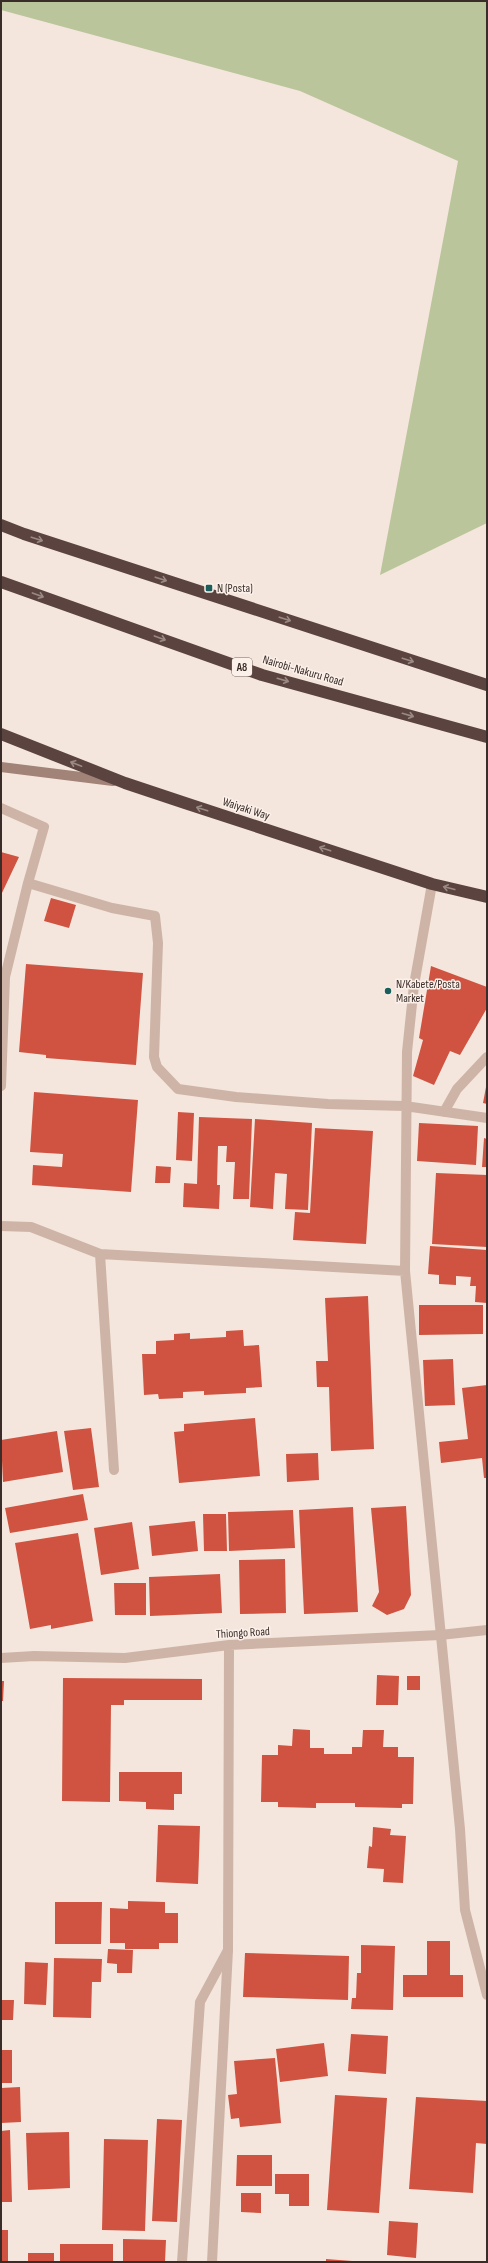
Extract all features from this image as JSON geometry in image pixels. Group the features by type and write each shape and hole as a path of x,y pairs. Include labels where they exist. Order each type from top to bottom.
{"highway":[{"path":"1,525 487,686"},
{"name":"Nairobi-Nakuru Road","path":"1,582 262,675 487,737"},
{"name":"Waiyaki Way","path":"1,734 125,783 432,884 487,897"}],"street":[{"path":"1,767 125,783"},
{"path":"1,808 44,827 3,977 1,1086"},
{"path":"28,883 112,908 155,916 158,943 154,1057 157,1067 178,1089 236,1098 328,1104 405,1106 487,1118"},
{"path":"432,884 414,986 407,1052 405,1106 405,1271 460,1829 465,1910 487,1995"},
{"path":"444,1112 457,1089 487,1057"},
{"path":"1,1226 31,1227 100,1254 405,1271"},
{"path":"100,1254 114,1470"},
{"name":"Thiongo Road","path":"1,1658 34,1656 126,1658 229,1645 440,1635 487,1630"},
{"path":"212,2262 228,1950 229,1645"},
{"path":"182,2262 200,2002 228,1950"}],"green space":[{"path":"1,1 487,1 487,523 380,575 458,161 300,91 1,10"}],"building":[{"path":"1,852 19,857 1,895"},
{"path":"51,898 76,905 69,928 44,921"},
{"path":"26,964 143,973 136,1065 46,1058 46,1055 19,1052"},
{"path":"431,966 487,987 487,1008 460,1055 450,1051 434,1085 413,1076 423,1040 419,1038"},
{"path":"487,1087 487,1104 483,1103"},
{"path":"34,1092 138,1100 131,1192 32,1185 33,1165 62,1167 63,1154 30,1152"},
{"path":"178,1112 194,1113 192,1161 176,1160"},
{"path":"199,1117 252,1119 249,1199 233,1199 235,1162 226,1162 227,1146 218,1146 217,1185 220,1185 219,1209 183,1207 184,1183 197,1184"},
{"path":"255,1119 312,1123 308,1210 285,1209 287,1174 275,1173 273,1209 250,1207"},
{"path":"419,1123 478,1126 476,1165 417,1161"},
{"path":"315,1128 373,1131 366,1244 293,1240 295,1212 310,1213"},
{"path":"484,1138 487,1139 487,1167 482,1167"},
{"path":"156,1166 171,1167 170,1183 155,1183"},
{"path":"436,1173 487,1175 487,1247 432,1244"},
{"path":"430,1246 487,1250 487,1303 475,1302 476,1286 470,1286 471,1277 456,1276 456,1285 439,1284 439,1275 428,1274"},
{"path":"368,1296 374,1449 331,1451 329,1387 317,1387 316,1361 328,1361 325,1298"},
{"path":"419,1305 483,1305 483,1334 419,1335"},
{"path":"243,1330 244,1346 259,1345 262,1387 246,1388 246,1393 204,1395 204,1391 183,1392 183,1398 159,1399 158,1394 144,1395 142,1354 156,1354 156,1341 174,1340 174,1334 190,1333 190,1339 226,1337 226,1331"},
{"path":"453,1359 455,1405 425,1406 423,1360"},
{"path":"487,1385 487,1478 484,1478 482,1458 441,1463 439,1442 468,1439 462,1388"},
{"path":"255,1418 260,1476 179,1483 174,1432 184,1431 184,1424"},
{"path":"91,1428 99,1487 73,1490 64,1431"},
{"path":"57,1431 63,1472 3,1482 1,1440"},
{"path":"318,1453 319,1480 287,1482 286,1454"},
{"path":"83,1494 88,1520 10,1533 5,1508"},
{"path":"406,1506 411,1595 404,1609 387,1615 372,1606 379,1592 371,1508"},
{"path":"353,1507 358,1612 304,1614 299,1510"},
{"path":"293,1510 295,1548 229,1551 228,1512"},
{"path":"203,1514 226,1514 227,1551 204,1551"},
{"path":"195,1521 198,1551 152,1556 149,1526"},
{"path":"132,1522 139,1569 101,1575 94,1528"},
{"path":"78,1533 93,1621 51,1629 51,1625 30,1629 15,1543"},
{"path":"285,1559 286,1613 240,1614 239,1560"},
{"path":"220,1574 222,1613 150,1616 149,1577"},
{"path":"114,1583 146,1583 146,1615 115,1615"},
{"path":"377,1675 399,1676 398,1705 376,1705"},
{"path":"407,1676 420,1676 420,1690 407,1690"},
{"path":"63,1678 202,1679 202,1700 124,1700 124,1705 111,1705 110,1802 62,1801"},
{"path":"1,1681 4,1681 3,1701 1,1701"},
{"path":"293,1729 310,1730 310,1748 324,1748 324,1754 352,1754 352,1747 362,1747 363,1730 384,1730 383,1747 398,1747 398,1757 414,1757 413,1804 402,1804 402,1808 355,1807 355,1803 316,1803 316,1808 278,1807 278,1802 261,1802 262,1755 278,1755 278,1745 292,1746"},
{"path":"119,1772 182,1772 182,1794 174,1794 174,1810 146,1809 146,1802 119,1801"},
{"path":"158,1825 200,1826 198,1884 156,1882"},
{"path":"373,1827 391,1829 390,1835 406,1836 403,1883 383,1882 384,1869 367,1868 369,1846 372,1847"},
{"path":"128,1901 165,1902 165,1913 178,1913 178,1943 159,1943 159,1949 125,1949 125,1943 110,1943 110,1908 128,1909"},
{"path":"55,1902 102,1902 101,1944 55,1944"},
{"path":"427,1941 450,1941 450,1975 463,1975 463,1997 403,1997 403,1975 427,1975"},
{"path":"361,1945 395,1946 393,2010 351,2009 352,1998 356,1998 357,1973 361,1973"},
{"path":"108,1949 133,1950 132,1973 117,1973 117,1964 107,1963"},
{"path":"245,1953 349,1956 348,2000 243,1997"},
{"path":"54,1958 102,1959 101,1982 92,1982 91,2018 53,2017"},
{"path":"25,1962 48,1963 46,2005 24,2004"},
{"path":"1,2000 14,2000 13,2020 1,2020"},
{"path":"351,2034 388,2036 386,2074 348,2071"},
{"path":"324,2043 328,2076 280,2082 276,2049"},
{"path":"1,2050 12,2050 12,2083 1,2083"},
{"path":"275,2058 281,2123 240,2127 239,2118 231,2119 228,2095 237,2094 234,2061"},
{"path":"20,2087 21,2122 1,2123 1,2088"},
{"path":"335,2095 387,2098 379,2213 327,2210"},
{"path":"416,2097 487,2101 487,2144 476,2143 473,2193 409,2189"},
{"path":"157,2119 182,2120 177,2222 152,2221"},
{"path":"10,2130 12,2202 1,2202 1,2131"},
{"path":"69,2132 70,2188 28,2190 26,2133"},
{"path":"104,2139 148,2140 145,2231 102,2230"},
{"path":"237,2155 272,2155 272,2186 236,2186"},
{"path":"275,2174 309,2174 309,2206 289,2206 289,2194 275,2194"},
{"path":"241,2193 261,2193 261,2213 241,2212"},
{"path":"389,2221 418,2223 416,2258 387,2255"},
{"path":"1,2230 8,2230 8,2262 1,2262"},
{"path":"123,2239 166,2240 165,2262 123,2262"},
{"path":"60,2244 113,2244 113,2262 60,2262"},
{"path":"28,2253 54,2253 54,2262 28,2262"},
{"path":"326,2259 352,2261 352,2262 326,2262"}],"place":[{"name":"N (Posta)","path":"209,588"},
{"name":"N/Kabete/Posta Market","path":"388,991"}]}
